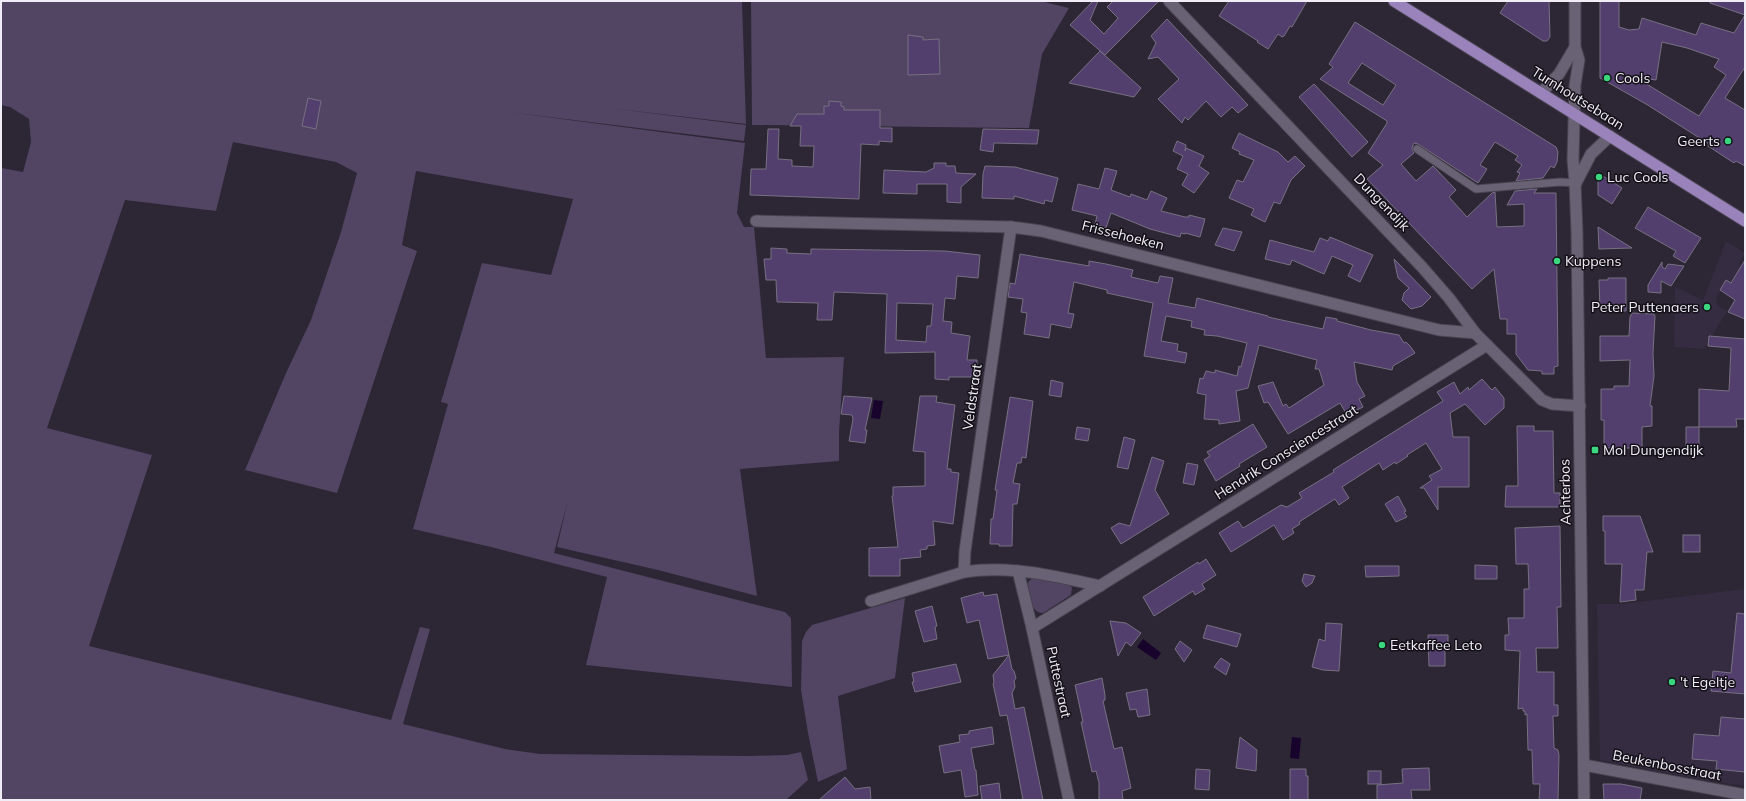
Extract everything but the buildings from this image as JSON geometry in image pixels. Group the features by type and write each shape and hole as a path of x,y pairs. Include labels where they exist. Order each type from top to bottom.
{"main road":[{"name":"Turnhoutsebaan","path":"1394,1 1745,221"}],"street":[{"name":"Dungendijk","path":"1169,1 1422,267 1449,298 1475,333 1542,400 1552,404 1564,406 1580,406"},
{"name":"Achterbos","path":"1575,1 1576,47 1578,60 1575,85 1573,160 1576,183 1580,406 1584,800"},
{"path":"1541,93 1561,70 1576,47"},
{"name":"Achterbos","path":"1576,183 1591,154 1610,136"},
{"name":"Frissehoeken","path":"756,221 1011,227 1066,236 1439,330 1475,333"},
{"name":"Veldstraat","path":"964,572 965,551 1011,227"},
{"name":"Hendrik Consciencestraat","path":"1032,628 1487,345"},
{"path":"871,601 964,572 979,570 1018,571 1053,576 1100,586"},
{"name":"Puttestraat","path":"1018,571 1032,628 1069,800"},
{"name":"Beukenbosstraat","path":"1584,765 1745,795"}],"lane":[{"path":"1417,149 1476,190 1560,182 1576,183"}],"shaded area":[{"path":"1,1 742,1 746,124 609,108 746,125 744,141 508,112 745,143 737,213 744,227 754,227 766,358 844,357 839,432 839,461 740,469 757,596 658,570 557,547 568,500 554,553 785,612 791,618 792,687 586,665 607,577 491,547 413,529 448,404 441,402 482,263 551,275 573,199 416,171 402,245 417,251 337,493 245,470 286,373 311,320 341,232 357,173 336,162 233,142 216,211 125,200 47,428 152,455 89,646 391,720 420,627 430,629 403,724 505,749 540,754 749,756 787,755 801,752 808,780 786,800 1,800 1,168 23,172 31,142 29,119 10,107 1,105"},
{"path":"751,1 1040,1 1069,8 1042,54 1029,128 752,125"},
{"path":"1726,241 1745,253 1738,264 1742,265 1731,283 1726,280 1717,296 1716,300 1718,306 1727,311 1704,349 1674,347 1675,287 1703,300"},
{"path":"874,400 883,401 880,419 871,418"},
{"path":"1034,578 1068,585 1072,587 1071,595 1043,613 1039,612 1031,603 1027,588 1027,584"},
{"name":"'t Egeltje","path":"1745,589 1745,786 1600,760 1597,604 1621,604"},
{"path":"905,598 895,678 838,696 847,769 818,782 801,690 802,641 806,632 812,625"},
{"path":"1143,639 1161,653 1156,660 1137,647"},
{"path":"1292,737 1301,738 1299,759 1290,758"}],"place":[{"name":"Cools","path":"1607,78"},
{"name":"Geerts","path":"1728,141"},
{"name":"Luc Cools","path":"1599,177"},
{"name":"Kuppens","path":"1557,261"},
{"name":"Peter Puttenaers","path":"1707,307"},
{"name":"Mol Dungendijk","path":"1595,450"},
{"name":"Eetkaffee Leto","path":"1382,645"},
{"name":"'t Egeltje","path":"1672,682"}]}
